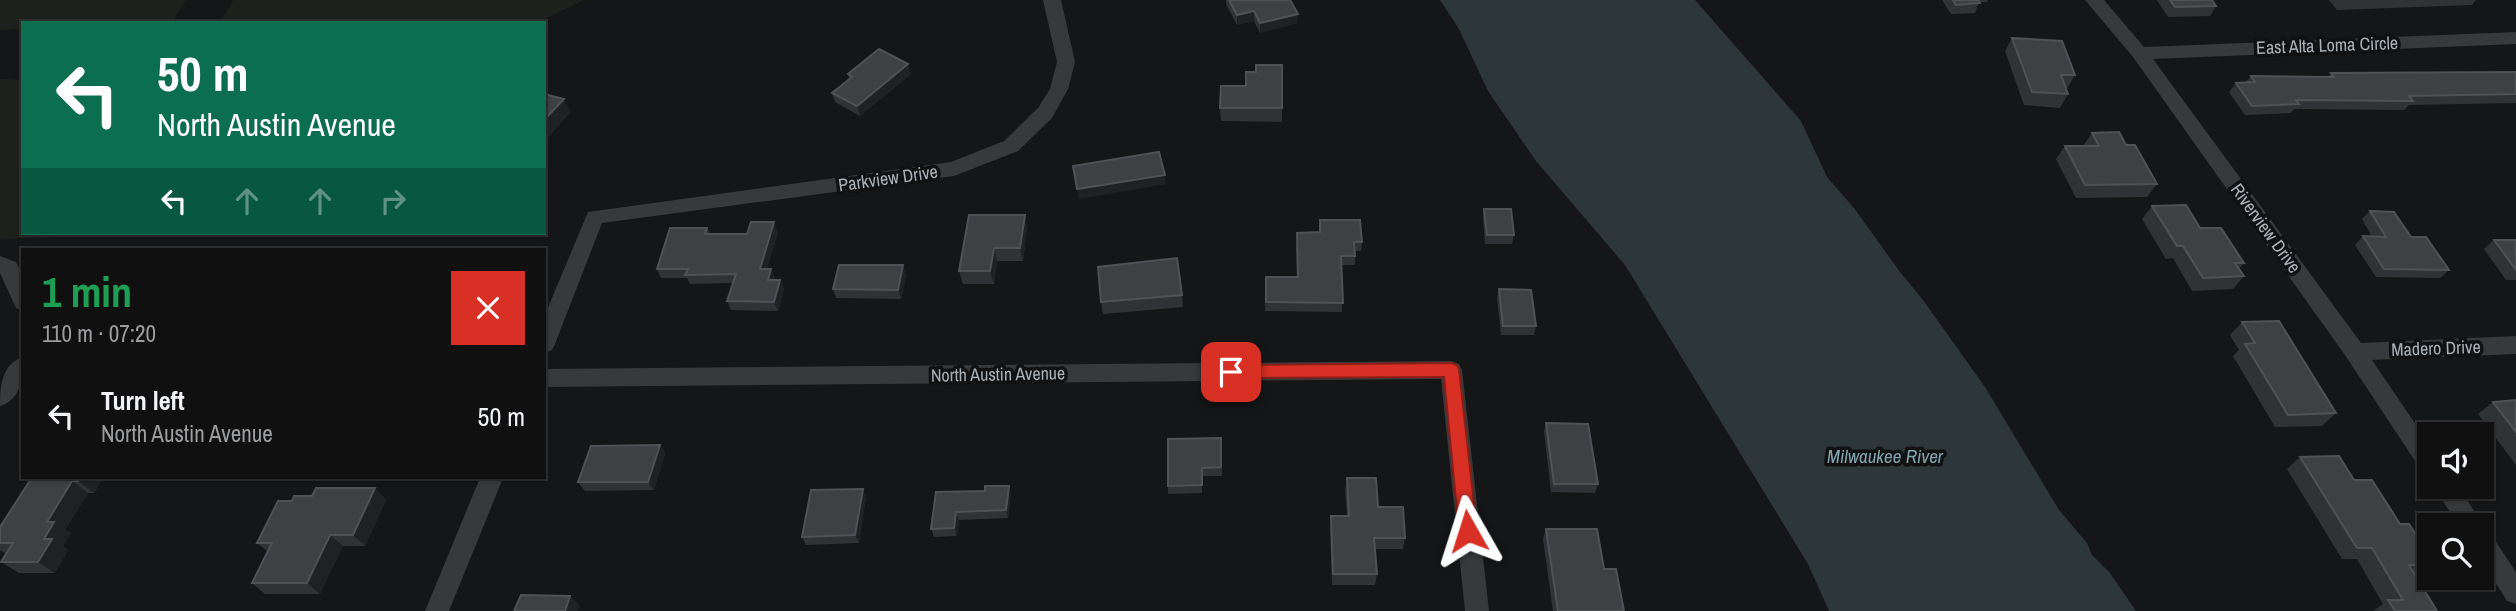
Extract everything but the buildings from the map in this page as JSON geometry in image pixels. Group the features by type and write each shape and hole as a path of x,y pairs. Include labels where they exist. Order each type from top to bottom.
{"street":[{"name":"Parkview Drive","path":"546,339 595,217 954,169 1011,146 1045,113 1059,89 1065,68 1066,62 1052,0"},
{"name":"Riverview Drive","path":"2094,0 2139,53 2355,352 2417,445"},
{"name":"East Alta Loma Circle","path":"2139,53 2516,38"},
{"path":"0,264 9,268 21,297"},
{"name":"Madero Drive","path":"2355,352 2516,345"},
{"path":"0,397 21,369"},
{"name":"North Austin Avenue","path":"546,378 1451,370 1477,611"},
{"path":"437,611 491,479"},
{"path":"2494,559 2516,593"}],"shaded area":[{"path":"0,0 186,0 172,21 21,21 21,29 0,30"},
{"path":"233,0 584,0 541,21 221,21"},
{"path":"0,79 21,80 21,235 127,235 0,239"}],"water":[{"name":"Milwaukee River","path":"1440,0 1695,0 1801,121 1827,177 1854,208 1985,387 2059,510 2087,543 2092,555 2110,573 2136,611 1829,611 1808,564 1625,265 1536,161 1488,91 1459,29"}],"route":[{"path":"1231,372 1451,370 1468,531"}]}
